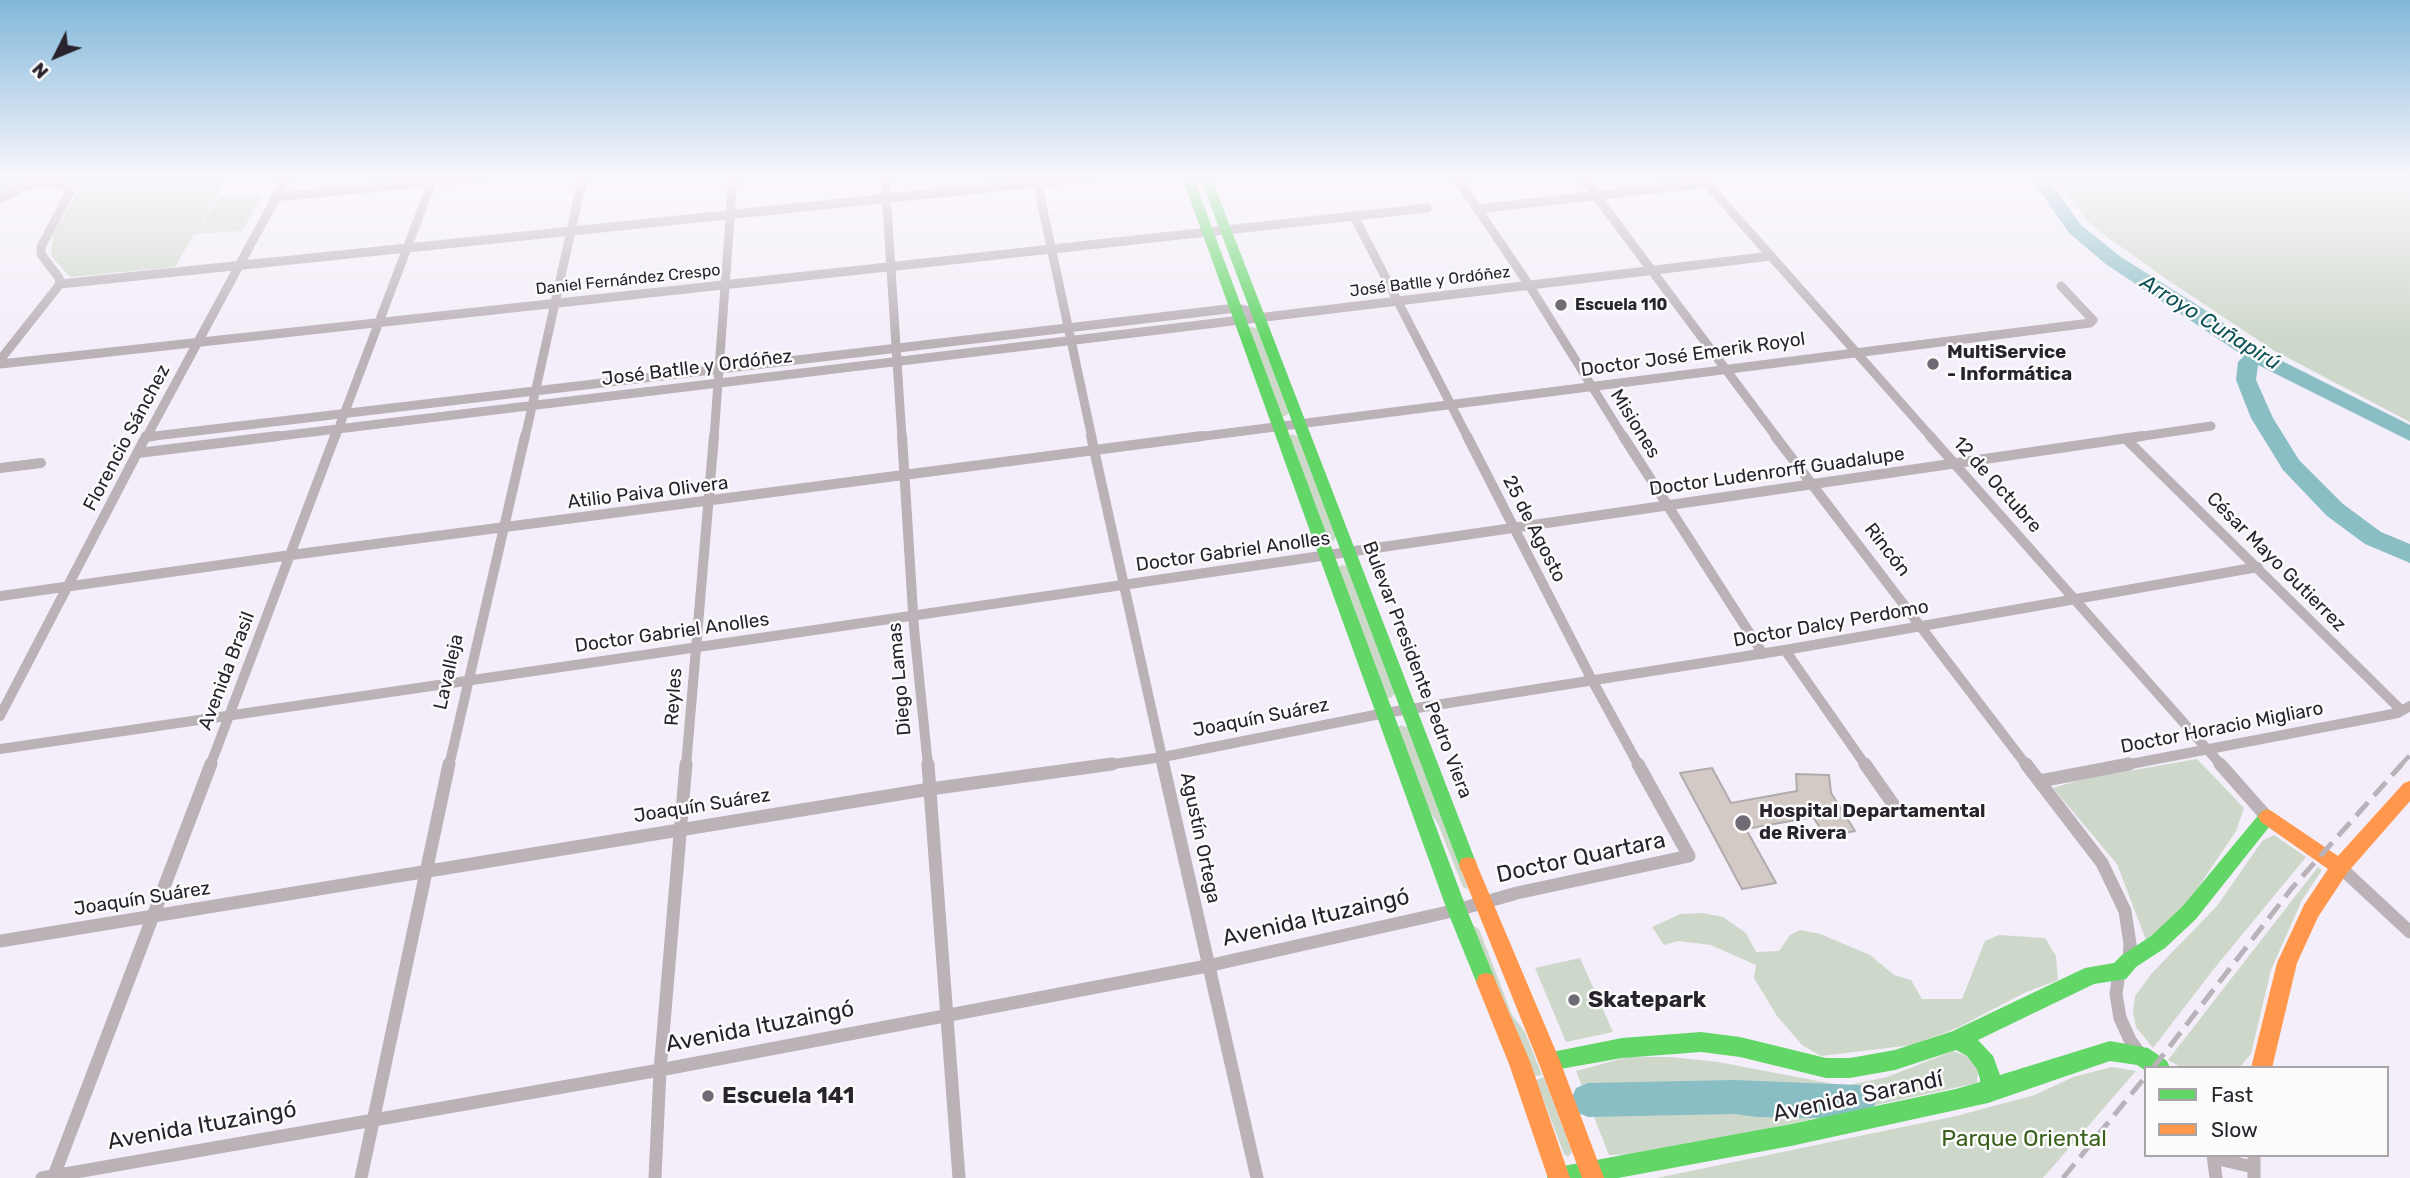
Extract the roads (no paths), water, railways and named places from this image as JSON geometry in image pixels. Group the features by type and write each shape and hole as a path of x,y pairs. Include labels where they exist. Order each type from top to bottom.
{"street":[{"path":"0,362 60,284 60,278 45,262 41,247 49,232"},
{"name":"Florencio Sánchez","path":"0,716 146,437 258,232"},
{"name":"Avenida Brasil","path":"50,1177 340,428 412,232"},
{"path":"60,284 554,232"},
{"name":"Lavalleja","path":"361,1178 467,680 537,390 572,232"},
{"name":"Reyles","path":"654,1178 660,1070 719,383 729,232"},
{"name":"Diego Lamas","path":"889,232 913,615 930,789 959,1178"},
{"name":"Agustín Ortega","path":"1046,232 1207,966 1257,1178"},
{"name":"Daniel Fernández Crespo","path":"0,362 1050,250 1192,232"},
{"path":"1208,232 1457,910 1520,1064 1559,1178"},
{"name":"Bulevar Presidente Pedro Viera","path":"1227,232 1482,901 1549,1061 1591,1175"},
{"name":"25 de Agosto","path":"1362,232 1592,680 1689,856"},
{"name":"Misiones","path":"1492,232 1763,654"},
{"name":"Rincón","path":"1622,232 1811,484 2102,863 2119,895 2128,926 2124,966 2116,994 2120,1018 2130,1040 2141,1055"},
{"name":"12 de Octubre","path":"1750,232 2266,816"},
{"name":"José Batlle y Ordóñez","path":"146,437 346,411 1068,327 1238,315 1260,318 1771,256"},
{"name":"Doctor José Emerik Royol","path":"1301,425 1855,351 2090,323 2093,320 2061,286"},
{"name":"José Batlle y Ordóñez","path":"138,453 1071,340 1238,315"},
{"name":"Atilio Paiva Olivera","path":"0,596 291,555 1301,425"},
{"name":"Doctor Ludenrorff Guadalupe","path":"1349,552 2210,426"},
{"name":"César Mayo Gutierrez","path":"2126,439 2405,708"},
{"path":"0,468 41,463"},
{"name":"Doctor Gabriel Anolles","path":"0,749 1349,552"},
{"name":"Doctor Dalcy Perdomo","path":"1409,709 1763,654 2258,568"},
{"path":"1785,650 1893,804"},
{"name":"Doctor Horacio Migliaro","path":"2040,781 2398,713 2405,708"},
{"name":"Joaquín Suárez","path":"0,942 930,789 1163,757 1409,709"},
{"path":"2261,1066 2272,1013 2287,962 2311,911 2340,867 2410,789"},
{"path":"1549,1061 1622,1048 1701,1042 1740,1047 1826,1068 1850,1068 1895,1060 1957,1040 2092,975 2124,966 2158,942 2189,913 2266,816 2340,867 2410,932"},
{"name":"Doctor Quartara","path":"1482,901 1689,856"},
{"name":"Avenida Ituzaingó","path":"50,1177 374,1118 660,1070 1207,966 1457,910 1482,901"},
{"path":"1957,1040 1974,1049 1986,1063 1992,1079 1988,1092"},
{"name":"Avenida Sarandí","path":"1559,1178 1591,1175 1791,1135 1988,1092 2110,1051 2141,1055 2157,1066"},
{"path":"2216,1178 2214,1157 2254,1167"}],"waterway":[{"name":"Arroyo Cuñapirú","path":"2079,232 2114,261 2195,312 2259,357"},
{"name":"Arroyo Cuñapirú","path":"2259,357 2410,434"},
{"path":"2259,357 2248,362 2246,380 2262,418 2291,465 2335,510 2373,538 2410,554"},
{"path":"1588,1100 1734,1097 1859,1102"}],"railway":[{"path":"2400,766 2410,755"},
{"path":"2155,1066 2292,888 2402,764"},
{"path":"2063,1178 2144,1078"}],"place":[{"name":"Escuela 110","path":"1561,305"},
{"name":"MultiService - Informática","path":"1933,364"},
{"name":"Hospital Departamental de Rivera","path":"1743,823"},
{"name":"Skatepark","path":"1574,1000"},
{"name":"Escuela 141","path":"708,1096"}],"park label":[{"name":"Parque Oriental","path":"2024,1139"}]}
